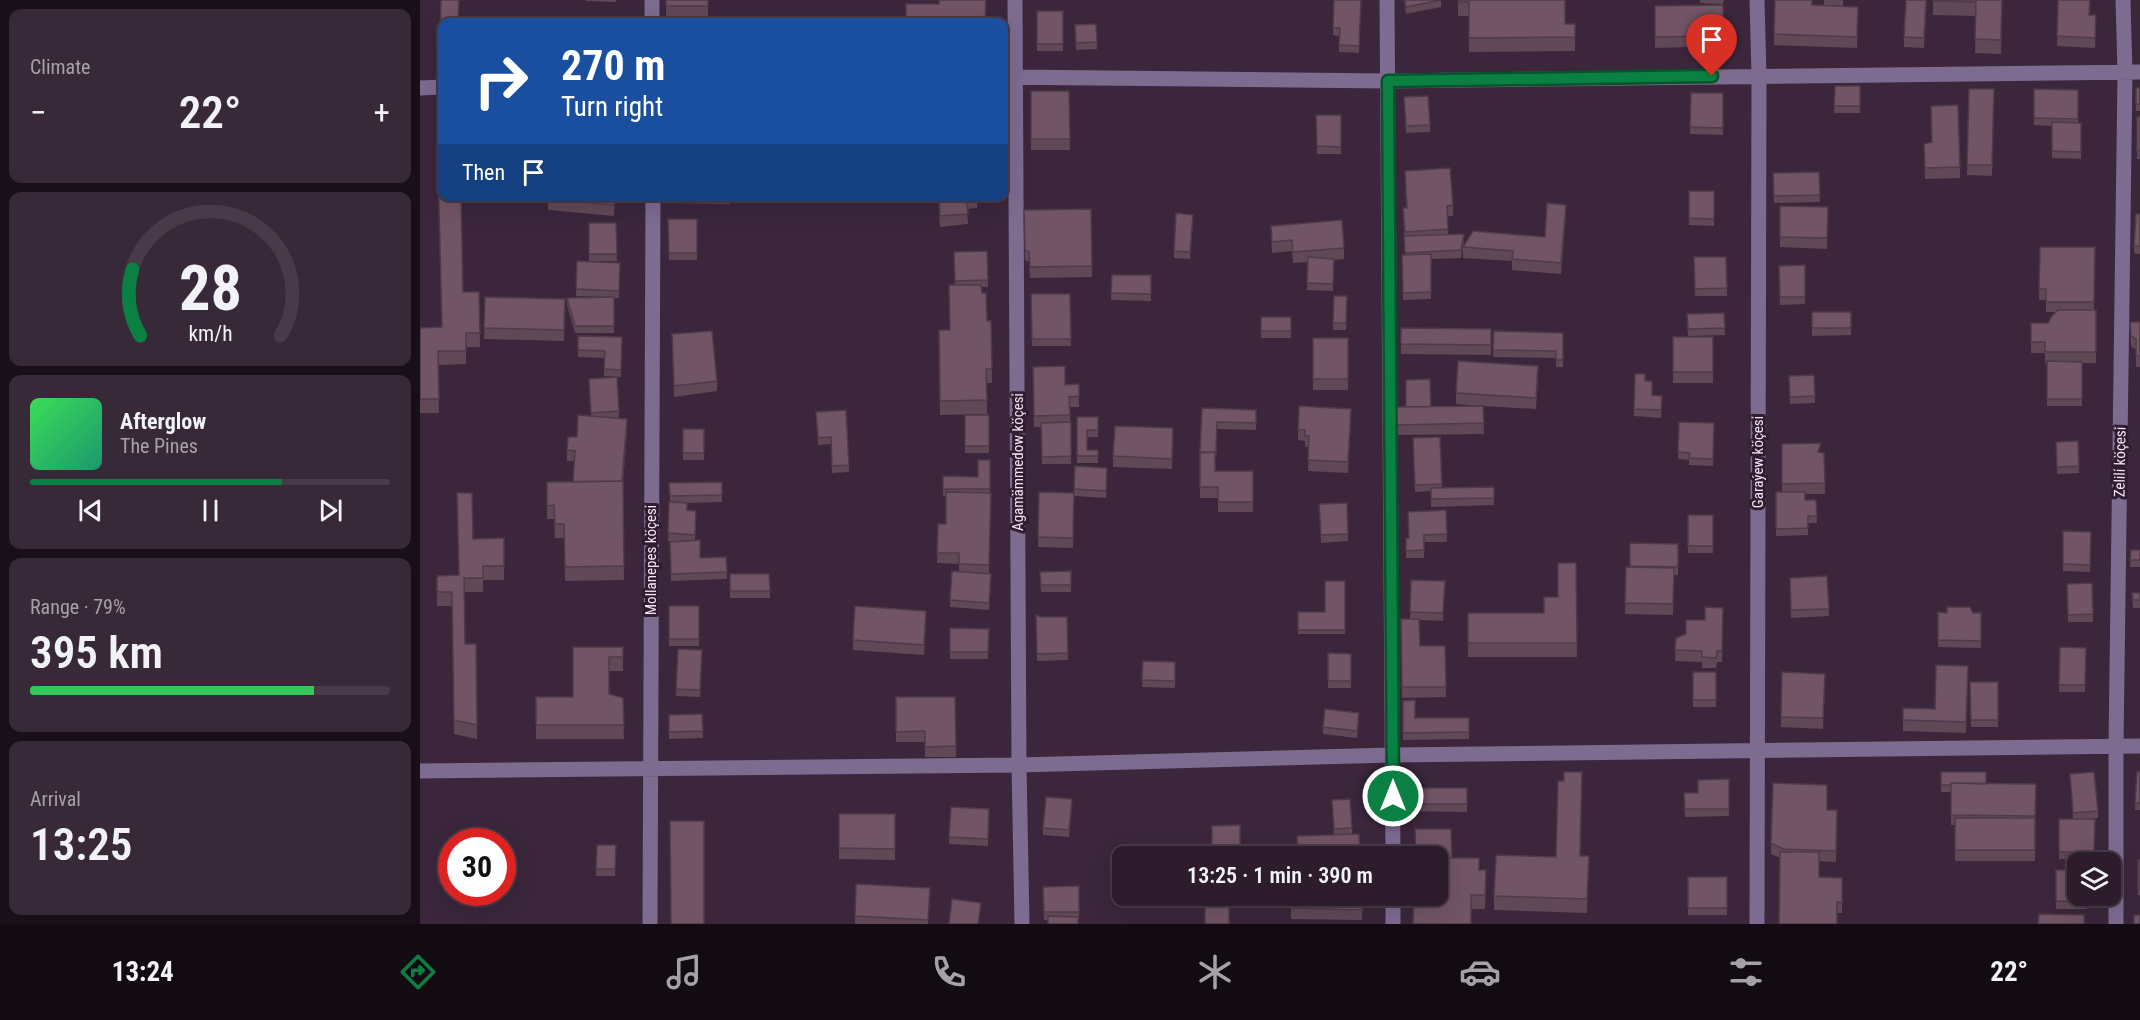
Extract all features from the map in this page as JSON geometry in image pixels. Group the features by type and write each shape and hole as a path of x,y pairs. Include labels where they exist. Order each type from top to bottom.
{"street":[{"path":"652,0 652,18"},
{"name":"Agamämmedow köçesi","path":"1015,0 1010,77 1022,924"},
{"path":"1387,0 1393,846"},
{"name":"Garaýew köçesi","path":"1757,0 1759,76 1757,924"},
{"name":"Zelili köçesi","path":"2116,924 2116,746 2133,73 2123,0"},
{"path":"1010,77 1388,81 2133,73"},
{"path":"420,88 438,87"},
{"name":"Mollanepes köçesi","path":"650,924 653,201"},
{"path":"420,771 1019,765 1392,755 2140,746"},
{"path":"1393,906 1393,924"}],"building":[{"path":"441,0 459,0 458,18 441,18"},
{"path":"666,0 708,0 708,6 666,6"},
{"path":"939,0 986,0 985,18 906,18 906,4 939,4"},
{"path":"1334,0 1361,0 1359,46 1339,45 1340,28 1333,28"},
{"path":"1405,0 1441,0 1406,7"},
{"path":"1458,0 1565,0 1565,24 1575,24 1575,37 1469,38 1469,2 1458,2"},
{"path":"1775,0 1812,0 1812,5 1858,7 1857,37 1774,34"},
{"path":"1906,0 1926,0 1924,38 1904,37"},
{"path":"1933,0 2002,0 2001,40 1975,39 1976,2"},
{"path":"2058,0 2090,0 2089,15 2096,15 2095,38 2057,36"},
{"path":"1723,5 1724,36 1655,37 1655,6"},
{"path":"1037,11 1063,11 1063,44 1037,44"},
{"path":"1096,24 1097,42 1076,43 1075,25"},
{"path":"1835,86 1860,86 1860,106 1834,106"},
{"path":"2136,88 2140,88 2140,104 2136,104"},
{"path":"1969,89 1994,89 1992,165 1967,165"},
{"path":"2034,89 2078,90 2078,119 2034,118"},
{"path":"1031,91 1069,91 1070,139 1031,139"},
{"path":"1691,93 1723,93 1723,128 1690,127"},
{"path":"1428,96 1430,125 1406,126 1404,97"},
{"path":"1958,105 1960,167 1925,168 1924,144 1932,142 1931,106"},
{"path":"1316,115 1341,115 1341,147 1317,146"},
{"path":"2137,117 2140,117 2140,151 2137,151"},
{"path":"2052,122 2081,123 2081,152 2052,151"},
{"path":"1450,168 1453,205 1447,206 1448,229 1405,232 1403,208 1407,208 1405,171"},
{"path":"1819,172 1820,195 1774,196 1773,173"},
{"path":"1689,191 1714,191 1714,219 1689,218"},
{"path":"439,201 461,201 463,292 479,292 480,333 466,333 466,351 438,351 439,399 420,399 420,328 442,327"},
{"path":"570,201 614,201 614,205"},
{"path":"939,201 967,201 968,214 940,216"},
{"path":"1547,203 1566,205 1561,263 1512,259 1513,251 1463,247 1473,231 1545,237"},
{"path":"1780,206 1828,207 1827,238 1780,237"},
{"path":"1091,209 1092,266 1030,267 1029,252 1025,250 1024,210"},
{"path":"1176,213 1193,215 1190,252 1174,251"},
{"path":"2136,214 2140,214 2140,246 2134,246"},
{"path":"668,219 697,219 697,253 669,253"},
{"path":"1342,220 1344,248 1293,252 1292,240 1272,242 1271,226"},
{"path":"589,223 616,223 617,254 589,254"},
{"path":"1464,234 1461,250 1405,253 1404,236"},
{"path":"2040,247 2095,247 2094,302 2046,302 2046,289 2039,289"},
{"path":"987,251 988,280 955,281 954,252"},
{"path":"1431,254 1431,292 1403,293 1402,255"},
{"path":"1308,257 1334,259 1333,284 1307,283"},
{"path":"1694,257 1726,257 1727,288 1695,289"},
{"path":"577,261 620,263 619,291 576,289"},
{"path":"1805,265 1805,297 1780,297 1779,266"},
{"path":"1112,275 1151,275 1151,294 1111,293"},
{"path":"949,285 981,285 982,293 986,293 987,321 991,321 992,369 986,369 987,400 940,401 939,330 950,330"},
{"path":"1031,294 1070,294 1071,339 1032,339"},
{"path":"1334,296 1347,296 1346,323 1333,323"},
{"path":"485,297 565,299 564,330 484,328"},
{"path":"614,297 614,326 575,326 567,298"},
{"path":"2058,310 2096,310 2096,352 2045,352 2045,342 2031,342 2031,323 2048,323"},
{"path":"1812,312 1851,312 1851,328 1812,328"},
{"path":"1724,313 1725,328 1688,329 1687,314"},
{"path":"1261,317 1291,317 1291,331 1261,331"},
{"path":"2130,322 2140,322 2140,356 2136,356 2136,339 2131,336"},
{"path":"1401,328 1491,329 1491,345 1401,344"},
{"path":"712,331 717,381 674,386 672,334"},
{"path":"1494,331 1563,333 1563,360 1556,360 1556,351 1493,350"},
{"path":"578,336 622,337 621,370 604,369 605,351 578,350"},
{"path":"1673,337 1713,337 1713,372 1673,372"},
{"path":"1313,338 1348,338 1348,379 1313,379"},
{"path":"1458,361 1538,366 1536,398 1456,393"},
{"path":"2047,361 2082,362 2082,399 2047,399"},
{"path":"1065,366 1065,385 1079,384 1079,396 1069,397 1070,415 1034,416 1033,367"},
{"path":"1635,374 1645,374 1645,381 1652,381 1652,395 1662,396 1661,410 1634,409"},
{"path":"1814,375 1815,396 1790,397 1789,376"},
{"path":"617,377 619,411 591,413 589,379"},
{"path":"1430,379 1431,407 1406,407 1406,380"},
{"path":"1299,406 1351,409 1348,462 1308,460 1309,436 1305,436 1305,430 1298,430"},
{"path":"1483,406 1484,423 1397,425 1396,407"},
{"path":"1202,408 1256,410 1256,423 1217,422 1216,453 1200,453"},
{"path":"846,410 849,465 832,466 831,437 818,438 816,412"},
{"path":"578,415 627,419 622,481 573,482 575,451 567,450 568,437 577,437"},
{"path":"965,415 989,415 989,446 965,446"},
{"path":"1077,417 1098,417 1098,430 1087,430 1087,450 1098,450 1098,456 1077,456"},
{"path":"1071,422 1071,456 1042,457 1041,423"},
{"path":"1679,422 1714,423 1713,459 1689,458 1690,453 1678,452"},
{"path":"1115,426 1173,428 1172,459 1113,456"},
{"path":"683,429 704,429 704,453 683,453"},
{"path":"1440,437 1442,484 1415,485 1413,438"},
{"path":"2078,441 2079,466 2057,467 2056,442"},
{"path":"1821,443 1818,452 1824,453 1825,483 1782,484 1782,444"},
{"path":"1200,452 1215,452 1215,471 1253,471 1253,502 1218,502 1218,487 1200,487"},
{"path":"978,460 990,460 990,489 943,489 943,476 978,477"},
{"path":"1075,466 1107,468 1106,491 1074,489"},
{"path":"623,481 624,566 565,567 564,524 555,524 554,505 547,506 547,482"},
{"path":"722,482 722,495 670,496 669,483"},
{"path":"1494,487 1494,498 1431,499 1431,488"},
{"path":"946,492 991,493 989,565 959,564 959,553 937,553 938,524 946,524"},
{"path":"1039,492 1074,493 1073,538 1038,537"},
{"path":"1776,492 1805,492 1805,500 1816,500 1817,516 1808,516 1808,528 1776,529"},
{"path":"457,493 472,493 473,539 504,538 504,566 483,566 483,578 464,578 465,644 476,644 477,725 454,720 452,592 437,592 437,576 459,575"},
{"path":"669,502 687,503 687,510 696,511 695,535 668,533"},
{"path":"1347,503 1348,534 1321,535 1319,504"},
{"path":"1446,510 1447,534 1424,535 1424,550 1406,551 1406,538 1409,538 1408,512"},
{"path":"1688,515 1713,515 1713,546 1688,546"},
{"path":"2063,531 2091,532 2090,565 2063,564"},
{"path":"700,540 700,558 726,557 727,572 671,574 670,542"},
{"path":"1630,543 1678,544 1678,567 1630,566"},
{"path":"2131,550 2140,550 2140,560 2130,560"},
{"path":"1558,563 1576,563 1577,643 1468,643 1468,613 1544,613 1544,597 1558,597"},
{"path":"1626,567 1674,568 1673,604 1625,603"},
{"path":"952,571 991,574 989,603 950,600"},
{"path":"1071,571 1071,585 1041,585 1040,572"},
{"path":"730,574 769,574 770,591 730,591"},
{"path":"1827,576 1829,609 1791,610 1790,578"},
{"path":"1411,580 1445,581 1443,613 1410,612"},
{"path":"1325,581 1345,581 1345,630 1298,630 1298,612 1325,612"},
{"path":"2092,583 2093,614 2068,615 2067,584"},
{"path":"2132,593 2140,593 2140,600 2133,600"},
{"path":"669,606 699,606 699,639 669,639"},
{"path":"855,606 926,611 924,645 853,640"},
{"path":"1705,607 1723,608 1722,651 1717,651 1716,658 1702,657 1702,651 1675,650 1676,638 1686,634 1686,620 1705,620"},
{"path":"1947,607 1970,607 1973,613 1981,613 1981,641 1938,640 1938,612 1947,613"},
{"path":"1036,615 1067,617 1068,653 1037,654"},
{"path":"1401,619 1419,619 1420,646 1445,646 1446,687 1402,687"},
{"path":"950,628 989,629 988,652 950,652"},
{"path":"573,647 623,647 623,657 609,657 609,694 623,698 624,725 536,725 536,697 573,697"},
{"path":"2060,647 2086,648 2085,685 2059,685"},
{"path":"678,649 702,650 700,690 676,689"},
{"path":"1328,653 1351,654 1351,681 1328,681"},
{"path":"1143,661 1175,662 1175,681 1142,680"},
{"path":"1936,665 1968,666 1966,722 1903,720 1903,708 1935,709"},
{"path":"1693,672 1716,672 1716,700 1693,700"},
{"path":"1782,672 1825,674 1823,718 1781,717"},
{"path":"1970,682 1998,682 1998,720 1971,720"},
{"path":"896,697 955,697 956,746 925,747 925,731 896,732"},
{"path":"1415,700 1415,718 1469,718 1469,732 1403,733 1403,701"},
{"path":"1325,709 1359,713 1357,731 1323,727"},
{"path":"702,714 703,731 669,732 669,715"},
{"path":"1564,772 1582,772 1580,856 1589,856 1587,899 1494,896 1496,855 1556,857 1558,781 1564,781"},
{"path":"1941,772 1986,772 1986,784 1941,785"},
{"path":"2094,772 2098,811 2073,813 2070,774"},
{"path":"2137,772 2140,772 2140,803 2135,803"},
{"path":"1729,779 1729,809 1685,809 1684,793 1698,793 1698,780"},
{"path":"1773,783 1827,785 1827,810 1837,810 1836,851 1783,849 1771,843"},
{"path":"1951,783 2036,784 2035,816 1951,815"},
{"path":"1404,788 1467,788 1467,804 1404,804"},
{"path":"1046,797 1072,799 1069,830 1043,828"},
{"path":"1350,799 1352,828 1334,829 1332,800"},
{"path":"951,807 989,809 988,839 949,837"},
{"path":"839,814 895,814 895,849 839,848"},
{"path":"1955,818 2035,818 2035,850 1955,850"},
{"path":"2059,819 2095,819 2094,852 2059,852"},
{"path":"670,821 704,821 704,924 671,924"},
{"path":"1240,825 1240,846 1212,846 1212,826"},
{"path":"1415,829 1451,829 1452,858 1448,858 1448,846 1416,846"},
{"path":"1359,834 1360,846 1298,846 1297,836"},
{"path":"597,845 616,845 615,869 596,869"},
{"path":"1780,852 1819,852 1819,877 1842,878 1842,903 1837,902 1837,924 1779,924"},
{"path":"1448,858 1479,858 1479,870 1486,870 1485,895 1471,895 1471,924 1413,924 1414,906 1448,906"},
{"path":"2138,860 2140,860 2140,888 2138,888"},
{"path":"2056,870 2067,870 2067,901 2056,901"},
{"path":"1688,877 1727,877 1727,908 1688,908"},
{"path":"856,884 930,888 928,920 855,916"},
{"path":"1079,886 1079,912 1044,912 1043,887"},
{"path":"952,899 981,903 978,924 949,924"},
{"path":"1205,906 1229,906 1229,924 1205,924"},
{"path":"1291,906 1362,906 1362,910 1291,908"},
{"path":"2039,914 2084,915 2084,924 2038,924"},
{"path":"2134,915 2140,915 2140,924 2134,924"},
{"path":"1048,916 1078,917 1078,924 1048,924"}],"route":[{"path":"1393,796 1388,81 1712,76"}]}
